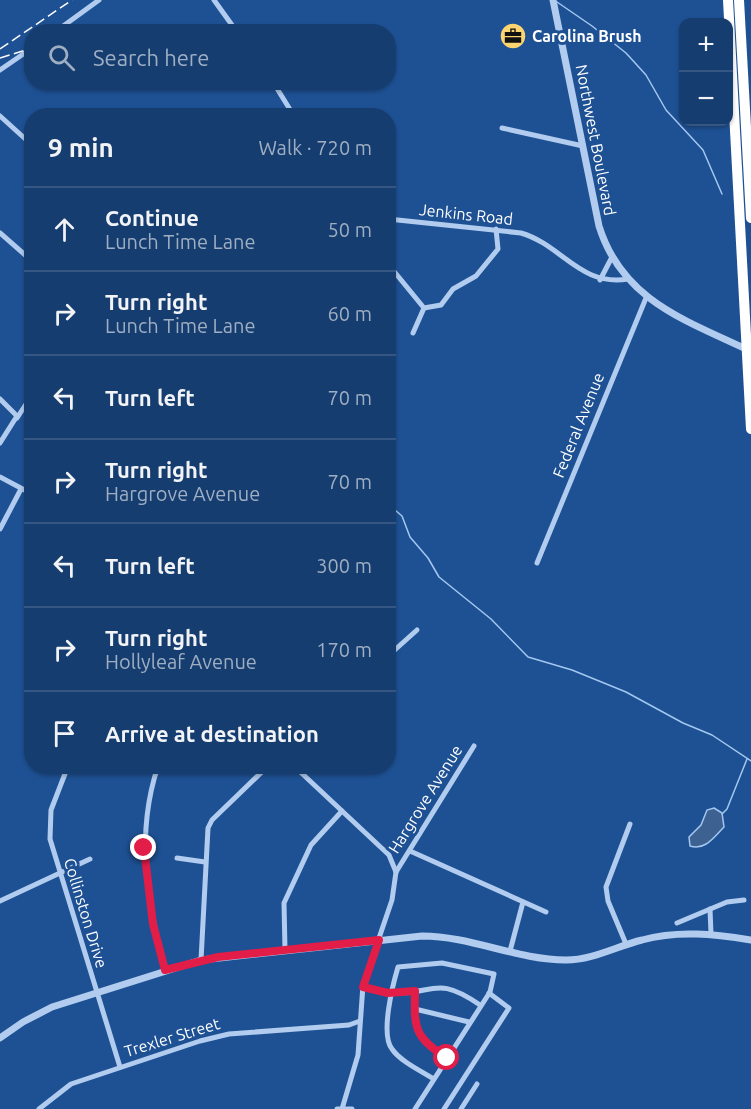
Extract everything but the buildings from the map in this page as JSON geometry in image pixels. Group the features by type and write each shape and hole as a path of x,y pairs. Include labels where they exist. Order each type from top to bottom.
{"highway":[{"path":"728,0 751,429"},
{"path":"739,0 751,218"}],"street":[{"path":"66,24 99,0"},
{"path":"214,0 231,24"},
{"name":"Northwest Boulevard","path":"553,0 599,226 612,257 628,279"},
{"path":"0,70 24,54"},
{"path":"278,90 289,108"},
{"path":"0,116 24,138"},
{"path":"502,128 583,146"},
{"name":"Jenkins Road","path":"396,220 496,229 529,235 600,280"},
{"path":"424,308 441,305 453,289 476,276 498,249 496,229"},
{"path":"0,233 24,254"},
{"path":"612,257 600,280 613,282 628,279 646,298 751,351"},
{"path":"396,274 424,308"},
{"name":"Federal Avenue","path":"537,563 646,298"},
{"path":"413,333 424,308"},
{"path":"0,399 17,418"},
{"path":"0,443 24,407"},
{"path":"0,477 24,490"},
{"path":"0,530 21,489"},
{"path":"396,649 417,630"},
{"name":"Hargrove Avenue","path":"342,1109 358,1055 363,987 397,882 396,872 474,746"},
{"name":"Collinston Drive","path":"65,774 50,819 51,847 120,1067"},
{"path":"156,774 148,804 144,848 153,924 165,970"},
{"path":"201,960 208,828 212,820 260,774"},
{"path":"303,774 389,855 396,872"},
{"path":"285,950 284,903 311,845 342,811"},
{"path":"626,944 608,901 606,887 630,824"},
{"path":"410,851 546,912"},
{"path":"177,858 205,862"},
{"path":"0,901 90,859"},
{"path":"677,923 710,909 744,900"},
{"path":"510,951 523,902"},
{"path":"710,909 711,934"},
{"path":"0,1038 39,1013 96,992 201,960 379,940 436,936 566,960 589,957 626,944 665,935 711,934 751,940"},
{"path":"415,1109 489,993 494,974 442,963 401,964 390,993 388,1041 392,1050 434,1079"},
{"path":"363,987 390,993 415,991 432,986 449,988 480,1005"},
{"path":"415,991 414,1024 424,1042 447,1058"},
{"path":"444,1109 508,1008 489,993"},
{"path":"415,1009 469,1022"},
{"name":"Trexler Street","path":"39,1109 71,1084 229,1034 349,1025 360,1021"},
{"path":"461,1109 477,1084"},
{"path":"337,1109 352,1109"}],"water":[{"path":"714,808 722,813 724,827 705,845 690,846 689,837 701,825 707,810"}],"waterway":[{"path":"557,2 626,53 646,75 666,110 703,150 722,194"},
{"path":"396,511 402,516 410,537 428,558 439,577 491,619 528,657 572,670 626,692 683,723 712,735 751,761"},
{"path":"722,814 727,809 747,759"}],"railway":[{"path":"37,24 72,0"},
{"path":"0,49 24,33"},
{"path":"0,58 24,50"}],"place":[{"name":"Carolina Brush","path":"513,36"}],"route":[{"path":"144,848 153,924 165,970 218,957 379,940 363,987 388,993 415,991 414,1024 418,1034 432,1049 447,1058"}]}
